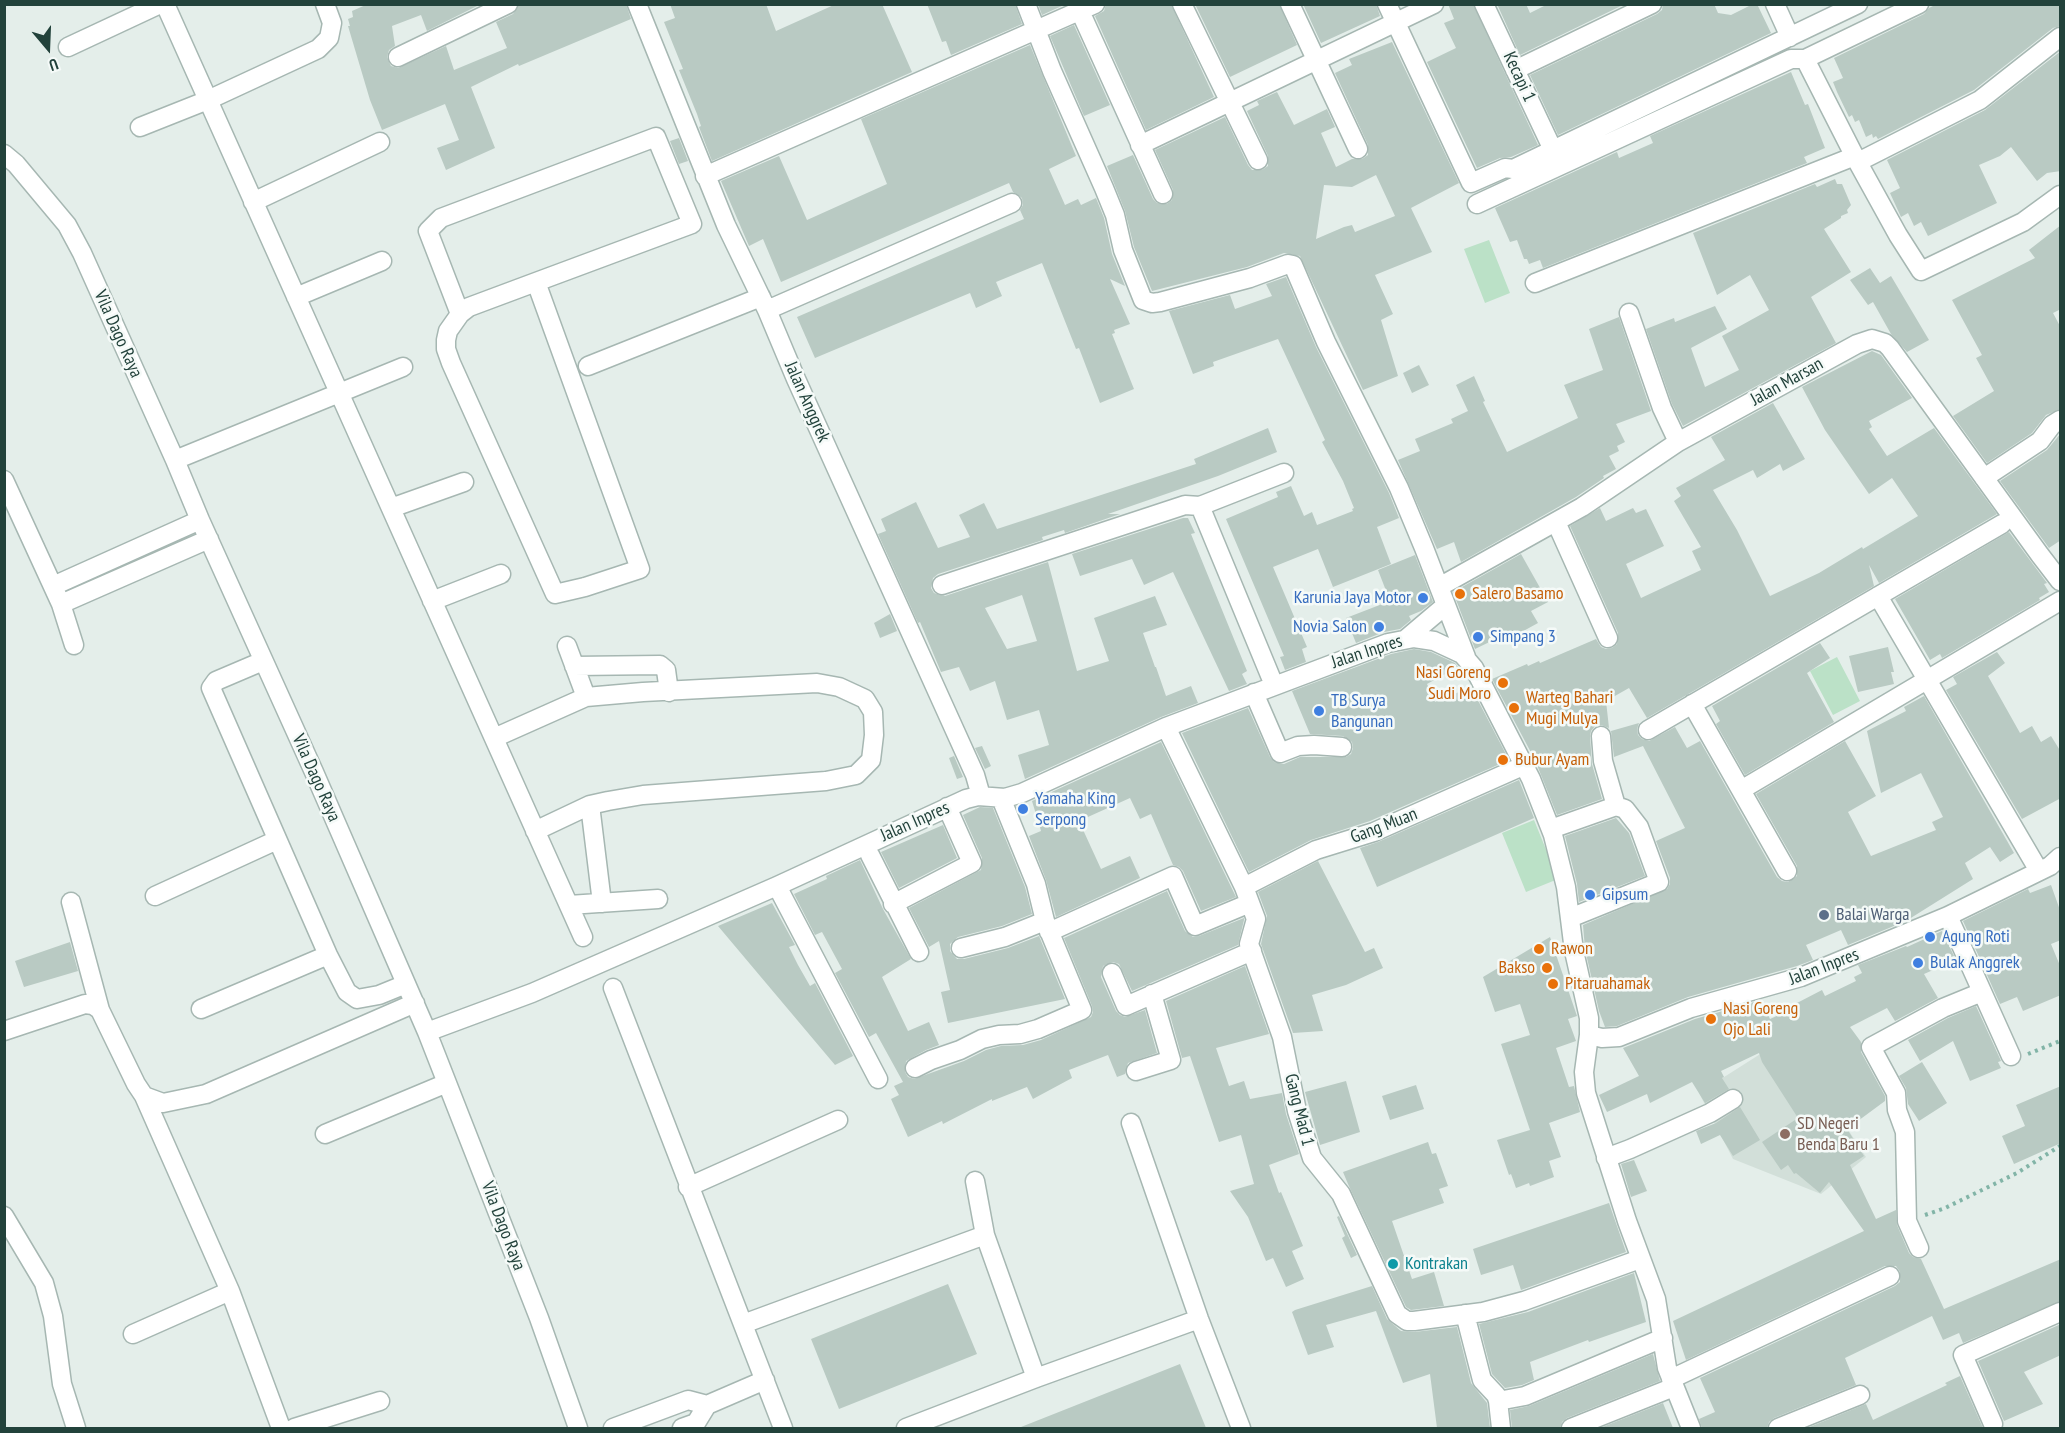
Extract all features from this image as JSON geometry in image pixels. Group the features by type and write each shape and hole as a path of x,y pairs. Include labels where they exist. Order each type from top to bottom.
{"street":[{"path":"68,47 160,4"},
{"path":"165,4 583,937"},
{"path":"140,127 208,100 318,49 329,38 332,23 325,4"},
{"path":"398,57 508,4"},
{"name":"Jalan Anggrek","path":"637,4 726,225 764,304 795,379 975,775 981,796"},
{"path":"1026,4 1104,188 1140,297 1147,302 1160,302 1250,278 1288,264 1293,265 1326,342 1399,488 1466,657 1478,675 1525,765 1551,829 1562,867 1574,951 1589,1018 1584,1072 1585,1086 1606,1158 1656,1299 1665,1357 1691,1428"},
{"path":"1182,4 1258,160"},
{"path":"1290,4 1358,149"},
{"path":"1387,4 1472,183 1505,168 1513,169 1858,4"},
{"path":"1140,145 1434,4"},
{"name":"Kecapi 1","path":"1484,4 1553,150"},
{"path":"1515,70 1652,4"},
{"path":"1775,4 1790,37"},
{"path":"1477,204 1791,59 1805,59 1919,4"},
{"path":"672,174 703,170 1087,8 1140,145 1163,194"},
{"path":"1535,284 1856,159 1980,100 2061,37"},
{"path":"1805,59 1856,159 1898,235 1921,271 2023,222 2061,195"},
{"path":"460,314 428,231 441,218 656,137 692,224 536,282 469,307 460,314 448,331 446,349 555,594 640,569 536,282"},
{"path":"253,202 380,142"},
{"name":"Vila Dago Raya","path":"8,164 67,225 82,253 415,1003 539,1317 579,1428"},
{"path":"588,366 764,304 1012,203"},
{"path":"296,297 382,261"},
{"path":"1629,313 1662,408 1678,442"},
{"name":"Jalan Marsan","path":"1440,587 1582,507 1678,442 1857,344 1872,339 1890,348 1984,478 2057,568"},
{"path":"175,460 403,367"},
{"path":"1984,478 2040,441 2052,425 2061,420"},
{"path":"942,585 1185,505 1200,506 1284,474"},
{"path":"391,508 464,482"},
{"path":"7,490 12,515 53,586 74,645"},
{"path":"1200,506 1274,685"},
{"path":"53,586 200,520"},
{"path":"1556,522 1608,638"},
{"path":"1647,730 2001,524"},
{"path":"61,604 208,539"},
{"path":"432,601 501,574"},
{"path":"1878,596 2039,871"},
{"path":"1741,790 2061,601"},
{"path":"1407,639 1446,605"},
{"name":"Jalan Inpres","path":"427,1032 532,993 777,886 947,807 973,797 1010,797 1046,783 1116,748 1166,727 1370,649 1407,639 1434,641 1453,648 1466,657"},
{"path":"567,646 586,697"},
{"path":"263,661 216,681 211,688 277,840 347,992 357,999 379,995 406,984"},
{"path":"574,666 660,665 666,670 669,692"},
{"path":"494,738 586,697 816,682 839,687 865,699 873,712 874,735 871,760 856,775 826,781 643,795 590,805 536,831"},
{"path":"1254,693 1280,753 1299,746 1342,747"},
{"path":"1692,704 1787,871"},
{"name":"Gang Mad 1","path":"1166,727 1247,895 1256,919 1249,944 1282,1037 1297,1111 1312,1158 1341,1194 1397,1314 1407,1321 1414,1321 1483,1312 1524,1301 1640,1259"},
{"path":"1601,736 1603,761 1616,806"},
{"name":"Gang Muan","path":"1047,926 1173,876 1196,926 1316,850 1374,832 1525,765"},
{"path":"915,1068 982,1040 1038,1029 1082,1010 1047,926 1036,884 1001,798"},
{"path":"590,805 602,903"},
{"path":"1551,829 1616,806 1625,809 1639,827 1659,882 1570,918"},
{"path":"893,904 972,863 947,807"},
{"path":"155,896 277,840"},
{"path":"870,855 919,952"},
{"name":"Jalan Inpres","path":"1589,1035 1602,1038 1619,1037 1691,1008 1801,977 1948,916 2039,871 2061,857"},
{"path":"777,886 878,1079"},
{"path":"569,905 658,899"},
{"path":"71,902 100,1010 144,1096 230,1291 281,1428"},
{"path":"1948,916 2011,1056"},
{"path":"961,948 1047,926"},
{"path":"1112,974 1126,1006 1252,951"},
{"path":"201,1009 328,955"},
{"path":"613,988 783,1428"},
{"path":"1919,1248 1907,1221 1905,1132 1897,1110 1896,1093 1871,1047 1943,1008 1983,992"},
{"path":"1136,1071 1171,1060 1152,994"},
{"path":"144,1096 163,1103 206,1094 415,1003"},
{"path":"4,1031 85,1004 100,1010"},
{"path":"325,1134 447,1083"},
{"path":"1606,1158 1710,1113 1733,1099"},
{"path":"688,1187 838,1120"},
{"path":"1131,1123 1199,1319 1241,1428"},
{"path":"975,1181 985,1235 1036,1378"},
{"path":"4,1216 44,1283 53,1316 62,1384 76,1428"},
{"path":"743,1324 985,1235"},
{"path":"1571,1428 1673,1383 1890,1276"},
{"path":"133,1334 230,1291"},
{"path":"1993,1424 1963,1355 2061,1312"},
{"path":"1465,1314 1482,1380 1493,1391 1498,1401 1501,1428"},
{"path":"906,1428 1199,1319"},
{"path":"1498,1401 1525,1396 1663,1338"},
{"path":"682,1428 696,1423 707,1405 765,1380"},
{"path":"1778,1428 1860,1395"},
{"path":"613,1428 688,1400 707,1405"},
{"path":"294,1428 380,1401"}],"path":[{"path":"2011,1056 2016,1059 2061,1041"},
{"path":"1907,1221 1945,1208 2017,1173 2061,1146"}],"shaded area":[{"name":"SD Negeri Benda Baru 1","path":"1787,1037 1866,1157 1821,1194 1733,1159 1699,1093"}],"green space":[{"path":"1489,240 1510,293 1485,303 1464,249"},
{"path":"1837,657 1860,701 1833,715 1810,671"},
{"path":"1534,820 1558,879 1526,892 1502,833"}],"building":[{"path":"368,4 481,4 427,31 421,15 392,26 395,46 389,50 387,57 391,66 398,68 446,46 454,70 507,48 496,22 513,14 519,4 626,4 631,19 519,66 518,64 471,87 495,148 446,170 437,148 459,140 445,104 382,130 370,100 348,26 350,26 348,19 353,17 352,11"},
{"path":"670,4 766,4 776,31 836,4 882,4 912,72 712,161 699,127 701,126 697,114 679,70 683,69 664,22 675,18"},
{"path":"927,4 1015,4 1022,24 951,55 946,41 942,42"},
{"path":"1038,4 1066,4 1042,15"},
{"path":"1106,4 1171,4 1214,97 1146,130 1095,16 1104,11"},
{"path":"1195,4 1279,4 1297,45 1230,77"},
{"path":"1303,4 1376,4 1380,16 1321,43"},
{"path":"1448,4 1473,4 1538,145 1477,168 1427,62 1456,48 1444,23 1454,19"},
{"path":"1497,4 1526,4 1530,13 1548,4 1625,4 1520,55"},
{"path":"1663,4 1714,4 1718,13 1731,15 1757,4 1771,33 1558,135 1530,75 1657,14 1662,10"},
{"path":"1937,4 2061,4 2061,26 2053,28 1974,90 1878,139 1876,136 1873,138 1872,134 1866,137 1859,120 1855,122 1852,115 1849,117 1837,92 1833,82 1843,78 1834,58 1924,14"},
{"path":"1074,25 1110,105 1084,116 1050,36"},
{"path":"1392,42 1459,183 1411,208 1432,252 1375,275 1393,314 1381,320 1398,376 1363,390 1300,256 1284,253 1247,267 1152,291 1134,247 1125,211 1107,166 1133,155 1153,199 1157,203 1167,204 1172,200 1173,190 1155,150 1225,117 1248,165 1252,170 1262,170 1268,166 1268,156 1247,111 1259,105 1257,101 1277,92 1294,125 1327,109 1335,127 1321,133 1336,167 1352,159 1362,159 1368,155 1368,145 1335,73 1352,65 1349,59","holes":["1376,175 1395,216 1355,232 1352,225 1316,239 1324,185 1352,187"]},
{"path":"1030,45 1076,156 1049,169 1065,205 1078,199 1081,205 1096,198 1104,218 1112,254 1125,286 1110,279 1130,324 1114,330 1115,333 1112,334 1134,389 1100,403 1042,263 996,282 1002,296 976,308 970,293 815,358 797,317 1024,219 1020,210 1023,205 1022,198 1013,192 1009,183 781,282 763,239 749,246 721,181 779,156 807,220 887,184 861,119"},
{"path":"2061,51 2061,171 2047,173 2037,181 2011,147 2000,156 1979,165 1997,203 1928,236 1921,222 1914,226 1908,213 1901,217 1890,193 1900,188 1887,160 1985,110"},
{"path":"1791,72 1805,105 1808,104 1825,148 1804,157 1807,163 1543,268 1540,260 1529,264 1527,259 1524,259 1517,240 1510,242 1495,208 1617,152 1619,158 1653,143 1650,136"},
{"path":"679,138 688,161 679,164 670,141"},
{"path":"1835,179 1837,184 1842,184 1851,205 1847,210 1848,213 1824,229 1851,272 1811,297 1836,343 1683,426 1672,404 1646,329 1674,318 1675,322 1715,306 1727,329 1691,348 1705,387 1739,370 1722,336 1769,310 1750,275 1717,295 1693,233 1815,184 1817,187"},
{"path":"2061,225 2061,309 2053,313 2061,328 2061,409 2046,415 2032,433 1987,463 1953,416 1994,391 1976,358 1982,355 1952,300 2035,258 2029,250"},
{"path":"1870,268 1880,283 1891,276 1929,340 1907,352 1891,334 1873,302 1868,305 1850,280"},
{"path":"1286,277 1316,347 1389,493 1399,518 1377,527 1391,564 1333,587 1318,549 1273,567 1307,647 1302,649 1306,662 1285,670 1280,657 1284,656 1226,519 1278,497 1276,492 1291,486 1304,516 1312,512 1317,525 1353,511 1354,508 1343,481 1322,442 1325,440 1278,339 1213,362 1214,366 1193,374 1169,311 1230,295 1235,309 1272,296 1266,284"},
{"path":"1619,317 1651,411 1616,424 1625,442 1617,446 1619,451 1609,456 1616,469 1576,497 1461,562 1454,542 1437,549 1398,460 1420,451 1415,439 1453,423 1451,419 1468,411 1456,385 1474,376 1485,401 1483,402 1507,452 1578,418 1564,385 1603,370 1589,329"},
{"path":"1872,351 1881,355 1912,398 1869,421 1872,427 1869,429 1887,456 1934,428 1997,514 1879,583 1869,565 1874,586 1647,718 1629,688 1606,701 1609,728 1601,725 1595,726 1590,737 1592,764 1602,799 1557,815 1535,760 1492,679 1527,664 1528,666 1539,661 1540,663 1596,639 1601,647 1606,649 1617,644 1618,633 1570,526 1600,508 1606,521 1633,508 1636,513 1646,509 1664,546 1626,564 1641,598 1701,570 1692,551 1701,547 1674,501 1681,496 1676,488 1725,460 1711,437 1773,403 1805,459 1783,471 1780,464 1757,478 1753,470 1713,490 1737,530 1770,596 1819,573 1862,547 1863,549 1918,516 1892,478 1869,494 1825,430 1802,387"},
{"path":"1419,365 1429,385 1412,393 1403,373"},
{"path":"1268,428 1277,452 1218,476 1108,514 1120,514 1065,533 1064,530 1042,537 1043,540 938,574 933,578 931,588 934,593 945,596 1048,562 1077,671 1109,661 1094,618 1155,596 1167,625 1143,633 1166,696 1191,686 1198,703 1161,717 1025,779 1018,755 1049,745 1039,710 1007,720 995,681 970,691 959,667 941,672 878,534 886,531 881,519 916,502 938,548 970,537 959,515 984,503 997,529 1196,464 1194,459","holes":["1022,595 1037,641 1007,649 985,608"]},
{"path":"2061,433 2061,540 2049,548 2000,481 2047,450"},
{"path":"1188,518 1195,533 1191,534 1247,671 1242,674 1247,684 1229,691 1173,572 1144,585 1132,559 1080,576 1072,554"},
{"path":"2009,532 2047,583 2044,584 2049,592 2039,598 2040,600 1942,658 1940,654 1930,660 1895,599"},
{"path":"1521,554 1548,602 1531,611 1538,623 1507,640 1504,635 1475,649 1453,592"},
{"path":"1415,555 1433,602 1409,616 1411,620 1400,629 1384,632 1356,643 1346,618 1390,601 1378,570"},
{"path":"890,614 897,631 880,638 874,623"},
{"path":"1820,643 1830,658 1807,673 1834,722 1745,775 1716,724 1720,721 1712,706"},
{"path":"1888,647 1894,672 1891,672 1894,684 1858,692 1849,656"},
{"path":"1414,649 1431,652 1455,663 1458,667 1427,684 1435,702 1471,687 1509,760 1370,821 1311,840 1249,872 1182,733 1248,708 1274,762 1284,764 1300,757 1346,757 1351,754 1352,742 1343,736 1310,734 1292,691 1391,654"},
{"path":"1997,652 2005,663 1988,676 2020,733 2032,726 2041,742 2051,736 2061,752 2061,798 2022,819 1946,690 1957,684 1953,677"},
{"path":"1924,696 2014,853 2000,862 1990,847 1965,863 1973,879 1906,921 1848,945 1841,930 1806,945 1813,960 1688,997 1617,1026 1605,1027 1599,1011 1585,949 1583,925 1667,889 1670,878 1656,841 1685,828 1643,746 1614,757 1611,731 1639,723 1638,735 1649,741 1675,727 1687,748 1700,741 1777,877 1788,882 1797,876 1797,866 1756,794 1845,741 1876,796 1848,812 1871,856 1936,830 1932,822 1943,817 1921,773 1881,793 1867,731 1906,711 1904,707"},
{"path":"1161,742 1236,897 1201,911 1183,871 1173,865 1151,814 1140,819 1130,798 1079,821 1101,869 1130,856 1140,878 1056,917 1046,880 1029,836 1041,831 1032,801"},
{"path":"982,746 991,766 985,769 975,748"},
{"path":"954,756 963,777 957,779 949,758"},
{"path":"1519,780 1534,818 1377,887 1360,848"},
{"path":"980,807 993,808 1025,887 1032,914 1002,926 958,937 950,944 950,951 957,959 964,959 1008,948 1039,936 1065,999 948,1023 941,992 950,990 939,941 929,947 909,908 981,870 982,858 963,815"},
{"path":"1616,818 1629,833 1645,876 1579,902 1565,836"},
{"path":"943,825 957,858 899,888 881,852"},
{"path":"860,860 883,909 911,959 882,977 908,1031 929,1022 939,1045 906,1061 905,1072 908,1077 914,1079 964,1061 986,1050 1041,1040 1091,1017 1092,1006 1064,938 1167,891 1185,931 1193,937 1244,918 1244,920 1238,945 1132,991 1119,964 1113,962 1103,966 1101,977 1116,1011 1125,1017 1145,1010 1157,1053 1128,1063 1125,1074 1117,1077 1108,1055 1069,1070 1072,1078 1033,1099 1027,1087 992,1101 992,1099 943,1124 942,1121 908,1137 891,1099 899,1095 894,1086 903,1082 876,1033 869,1037 835,973 842,969 822,932 815,935 794,894"},
{"path":"1318,861 1365,952 1374,948 1383,968 1346,985 1312,995 1323,1031 1293,1033 1261,944 1267,916 1258,892"},
{"path":"2051,885 2061,913 2061,940 2051,944 2061,968 2061,995 2023,1011 2017,997 2000,1004 1963,921 2028,889 2030,893"},
{"path":"772,903 795,945 789,947 798,965 810,986 815,983 853,1056 835,1065 718,926"},
{"path":"1942,931 1954,956 1939,963 1940,967 1924,974 1938,998 1895,1021 1887,1008 1850,1027 1861,1042 1861,1052 1885,1096 1885,1101 1847,1129 1864,1156 1850,1165 1876,1219 1896,1210 1897,1225 1909,1253 1921,1259 1944,1309 2061,1259 2061,1301 1963,1343 1959,1333 1943,1340 1932,1316 1845,1358 1856,1385 1774,1418 1769,1422 1767,1428 1702,1428 1699,1419 1715,1412 1700,1378 1895,1286 1900,1282 1900,1272 1896,1266 1885,1266 1686,1360 1673,1321 1864,1231 1829,1182 1820,1193 1796,1173 1794,1174 1788,1165 1781,1170 1762,1142 1798,1118 1762,1062 1759,1053 1721,1071 1724,1077 1722,1078 1729,1089 1705,1103 1692,1082 1650,1103 1647,1094 1607,1112 1599,1095 1639,1076 1623,1048 1695,1019 1761,1000 1770,1019 1799,1006 1797,1003 1822,990 1825,996 1856,981 1854,977 1862,973 1858,965"},
{"path":"1550,937 1577,1016 1568,1019 1576,1041 1556,1048 1569,1087 1574,1086 1580,1112 1549,1123 1561,1157 1549,1161 1554,1177 1530,1186 1529,1183 1516,1188 1497,1140 1530,1130 1501,1044 1530,1035 1520,1004 1495,1012 1483,977"},
{"path":"70,942 78,971 24,987 15,961"},
{"path":"1245,966 1269,1034 1216,1048 1229,1086 1244,1081 1250,1099 1282,1093 1299,1154 1269,1165 1303,1246 1292,1251 1304,1279 1286,1287 1273,1258 1266,1261 1248,1217 1230,1191 1254,1184 1241,1135 1219,1142 1190,1056 1182,1058 1166,1001"},
{"path":"1976,1006 2001,1061 1998,1062 2001,1068 1970,1081 1953,1041 1920,1061 1908,1040"},
{"path":"1922,1062 1947,1103 1919,1121 1908,1104 1906,1088 1899,1076"},
{"path":"1346,1081 1360,1132 1320,1145 1305,1092"},
{"path":"1416,1085 1424,1109 1390,1120 1382,1096"},
{"path":"2061,1086 2061,1143 2014,1164 2002,1136 2025,1126 2016,1105"},
{"path":"1740,1107 1760,1140 1733,1156 1720,1135 1701,1144 1696,1131 1716,1123"},
{"path":"1428,1142 1432,1154 1436,1153 1448,1186 1439,1189 1444,1203 1392,1221 1412,1279 1434,1272 1444,1306 1411,1310 1406,1307 1343,1172"},
{"path":"1634,1160 1647,1191 1631,1197 1621,1164"},
{"path":"1609,1203 1626,1252 1521,1290 1513,1265 1481,1275 1473,1249"},
{"path":"1339,1216 1357,1255 1351,1258 1342,1238 1345,1236 1337,1217"},
{"path":"1634,1273 1646,1322 1589,1342 1588,1340 1530,1362 1534,1380 1522,1385 1505,1388 1492,1374 1479,1324 1528,1312"},
{"path":"948,1284 977,1354 839,1409 811,1339"},
{"path":"1372,1286 1387,1319 1401,1331 1414,1332 1457,1327 1471,1383 1487,1403 1490,1428 1437,1428 1430,1374 1403,1383 1376,1311 1326,1325 1334,1347 1308,1355 1292,1312"},
{"path":"2061,1324 2061,1355 2024,1372 2043,1404 2004,1421 1978,1361"},
{"path":"1653,1354 1660,1381 1567,1418 1562,1422 1560,1428 1512,1428 1510,1410 1529,1406"},
{"path":"1180,1364 1206,1428 1021,1428 1021,1427"},
{"path":"1960,1376 1983,1428 1807,1428 1866,1404 1873,1420 1947,1385 1945,1383"},
{"path":"1663,1403 1673,1428 1600,1428"}],"place":[{"name":"Salero Basamo","path":"1460,594"},
{"name":"Karunia Jaya Motor","path":"1423,598"},
{"name":"Novia Salon","path":"1379,627"},
{"name":"Simpang 3","path":"1478,637"},
{"name":"Nasi Goreng Sudi Moro","path":"1503,683"},
{"name":"Warteg Bahari Mugi Mulya","path":"1514,708"},
{"name":"TB Surya Bangunan","path":"1319,711"},
{"name":"Bubur Ayam","path":"1503,760"},
{"name":"Yamaha King Serpong","path":"1023,809"},
{"name":"Gipsum","path":"1590,895"},
{"name":"Balai Warga","path":"1824,915"},
{"name":"Agung Roti","path":"1930,937"},
{"name":"Rawon","path":"1539,949"},
{"name":"Bulak Anggrek","path":"1918,963"},
{"name":"Bakso","path":"1547,968"},
{"name":"Pitaruahamak","path":"1553,984"},
{"name":"Nasi Goreng Ojo Lali","path":"1711,1019"},
{"name":"SD Negeri Benda Baru 1","path":"1785,1134"},
{"name":"Kontrakan","path":"1393,1264"}]}
